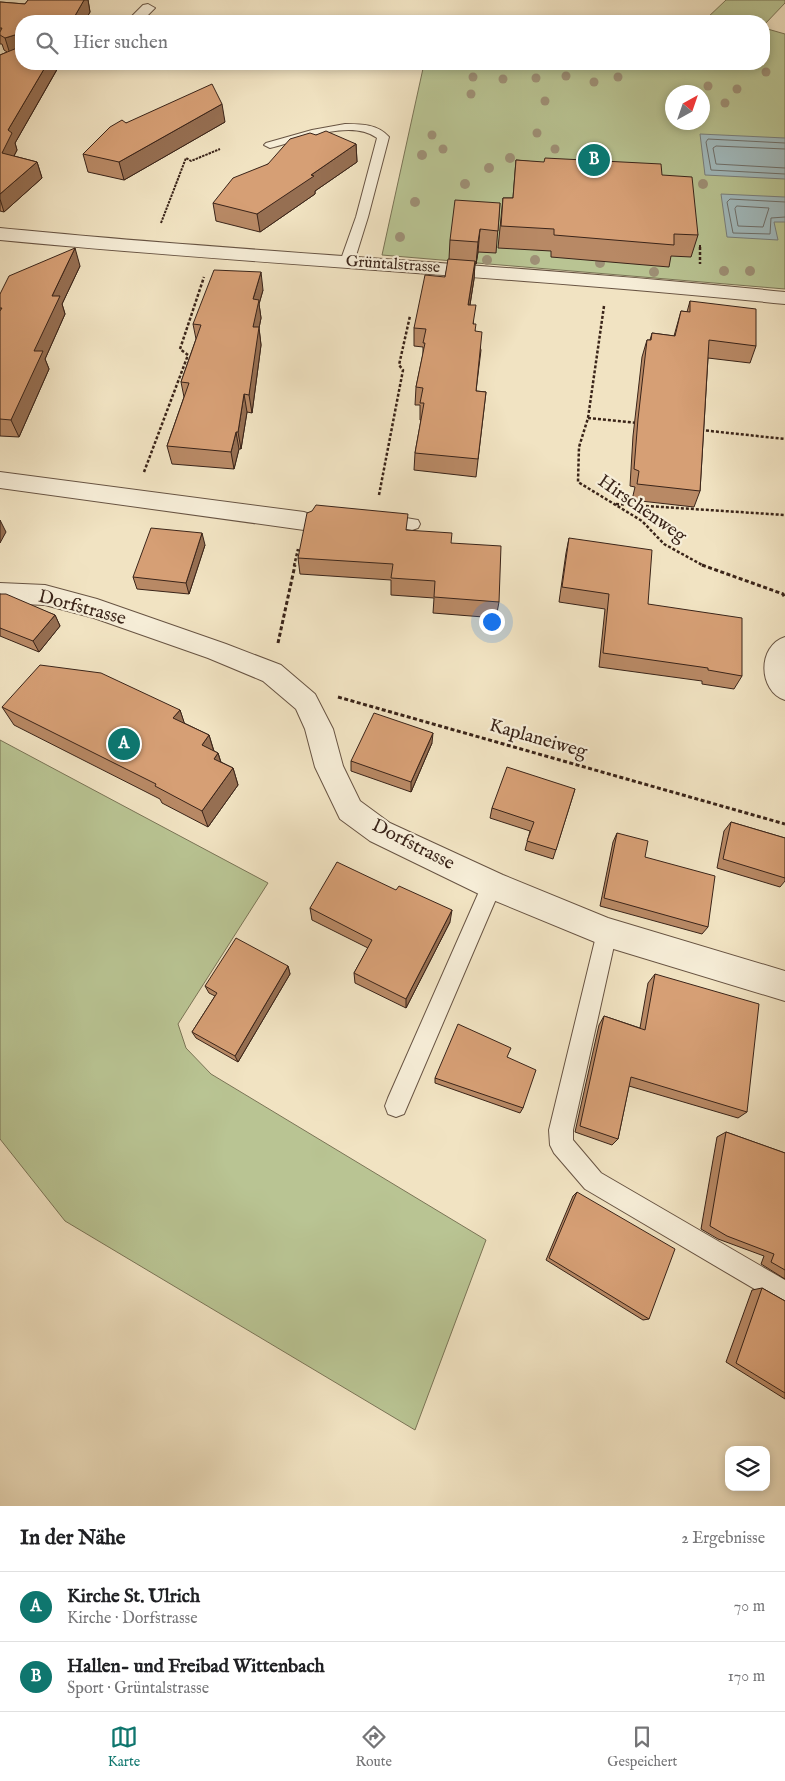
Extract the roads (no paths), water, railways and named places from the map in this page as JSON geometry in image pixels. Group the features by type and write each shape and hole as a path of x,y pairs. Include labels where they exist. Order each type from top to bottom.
{"street":[{"path":"140,15 148,8"},
{"name":"Grüntalstrasse","path":"0,234 212,253 673,285 785,298"},
{"path":"0,480 133,500 309,517"},
{"name":"Dorfstrasse","path":"0,593 45,595 97,609 217,651 278,677 306,702 319,729 329,767 350,810 380,832 492,885 607,932 785,986"},
{"path":"785,647 778,656 776,670 785,689"}],"lane":[{"path":"270,145 324,130 347,128 364,128 375,131 383,137 362,217 347,262"},
{"path":"369,518 412,524"},
{"path":"396,1106 492,885"},
{"path":"607,932 561,1130 562,1145 593,1181 785,1294"}],"water":[{"path":"700,134 785,138 785,179 705,175"},
{"path":"721,194 785,197 785,222 774,222 778,240 727,237"}],"place":[{"name":"Hallen- und Freibad Wittenbach","path":"594,160"},
{"name":"Kirche St. Ulrich","path":"124,744"}]}
